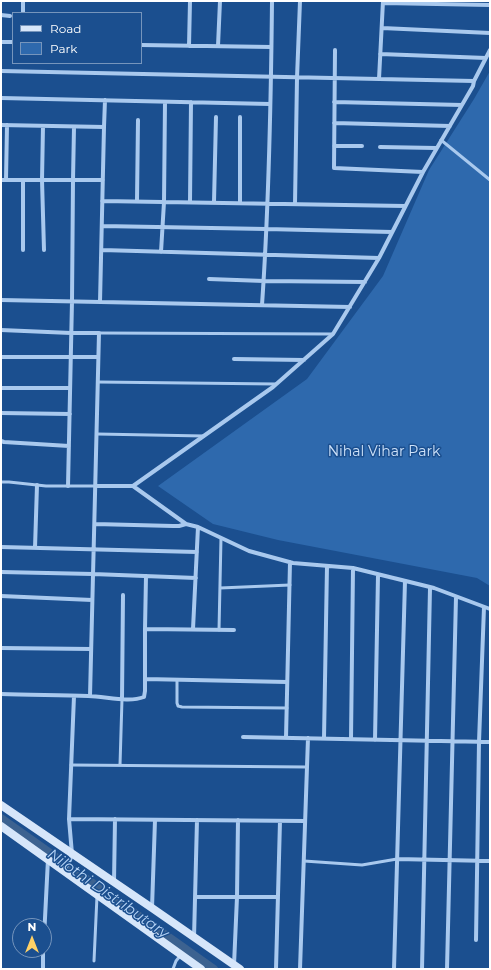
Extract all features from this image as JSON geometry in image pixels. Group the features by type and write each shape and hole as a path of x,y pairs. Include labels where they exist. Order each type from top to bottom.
{"street":[{"path":"23,1 23,12"},
{"path":"189,46 190,1"},
{"path":"218,46 220,1"},
{"path":"262,305 267,203 272,1"},
{"path":"295,204 300,1"},
{"path":"379,80 383,2 490,5"},
{"path":"1,15 10,16"},
{"path":"382,28 490,33"},
{"path":"1,42 12,42"},
{"path":"142,45 271,47"},
{"path":"335,50 334,168 423,172"},
{"path":"95,486 133,486 276,384 333,334 379,258 436,148 473,86 474,81 490,50"},
{"path":"380,54 486,58"},
{"path":"1,71 474,81"},
{"path":"1,98 270,104"},
{"path":"100,302 105,100"},
{"path":"161,252 164,202 165,102"},
{"path":"190,202 191,102"},
{"path":"334,102 462,105"},
{"path":"214,202 216,117"},
{"path":"240,117 240,203"},
{"path":"137,201 138,120"},
{"path":"334,123 450,126"},
{"path":"1,125 104,128"},
{"path":"6,180 7,125"},
{"path":"43,126 42,180 44,250"},
{"path":"68,486 72,333 74,127"},
{"path":"334,146 362,146"},
{"path":"380,147 436,148"},
{"path":"1,180 103,180"},
{"path":"24,180 24,250"},
{"path":"102,201 405,206"},
{"path":"102,226 392,232"},
{"path":"102,250 379,258"},
{"path":"209,278 365,282"},
{"path":"1,300 350,307"},
{"path":"1,330 99,334 90,696"},
{"path":"1,357 98,358"},
{"path":"234,359 304,360"},
{"path":"1,388 70,388"},
{"path":"1,413 70,414"},
{"path":"1,440 4,442 69,446"},
{"path":"35,548 37,485"},
{"path":"133,486 186,524 198,527 249,551 290,562 353,568 378,574 456,596 490,609"},
{"path":"94,524 173,526 186,524"},
{"path":"193,629 198,527"},
{"path":"1,547 197,552"},
{"path":"286,738 290,562"},
{"path":"324,738 327,566"},
{"path":"350,739 353,568"},
{"path":"1,572 196,578"},
{"path":"375,740 378,574"},
{"path":"1,694 90,696 122,699 138,699 144,697 146,576"},
{"path":"394,969 405,581"},
{"path":"422,969 430,588"},
{"path":"122,699 123,595"},
{"path":"1,596 92,600"},
{"path":"447,969 456,596"},
{"path":"476,940 478,742 484,607"},
{"path":"146,629 234,630"},
{"path":"1,648 91,649"},
{"path":"145,679 287,682"},
{"path":"64,869 71,857 69,819 74,696"},
{"path":"243,737 490,742"},
{"path":"300,969 308,738"},
{"path":"1,805 71,857 114,882 237,967"},
{"path":"69,819 305,821"},
{"path":"114,882 115,819"},
{"path":"152,908 155,820"},
{"path":"194,938 197,820"},
{"path":"237,967 238,820"},
{"path":"276,969 280,821"},
{"path":"1,826 64,869 201,969"},
{"path":"45,918 48,859"},
{"path":"397,860 490,860"},
{"path":"195,898 278,898"},
{"path":"43,969 44,958"}],"lane":[{"path":"441,140 490,180"},
{"path":"99,334 333,334"},
{"path":"98,382 276,384"},
{"path":"97,434 204,436"},
{"path":"1,482 46,486 95,486"},
{"path":"219,630 221,538"},
{"path":"220,588 290,585"},
{"path":"177,680 178,706 287,708"},
{"path":"120,765 122,699"},
{"path":"72,765 307,767"},
{"path":"304,861 362,865 397,860"},
{"path":"94,961 97,894"},
{"path":"172,969 176,961 182,955"}],"green space":[{"name":"Nihal Vihar Park","path":"490,71 490,586 477,578 278,540 213,524 158,486 307,379 383,276 429,170"}],"waterway":[{"name":"Nilothi Distributary","path":"1,818 214,969"}]}
